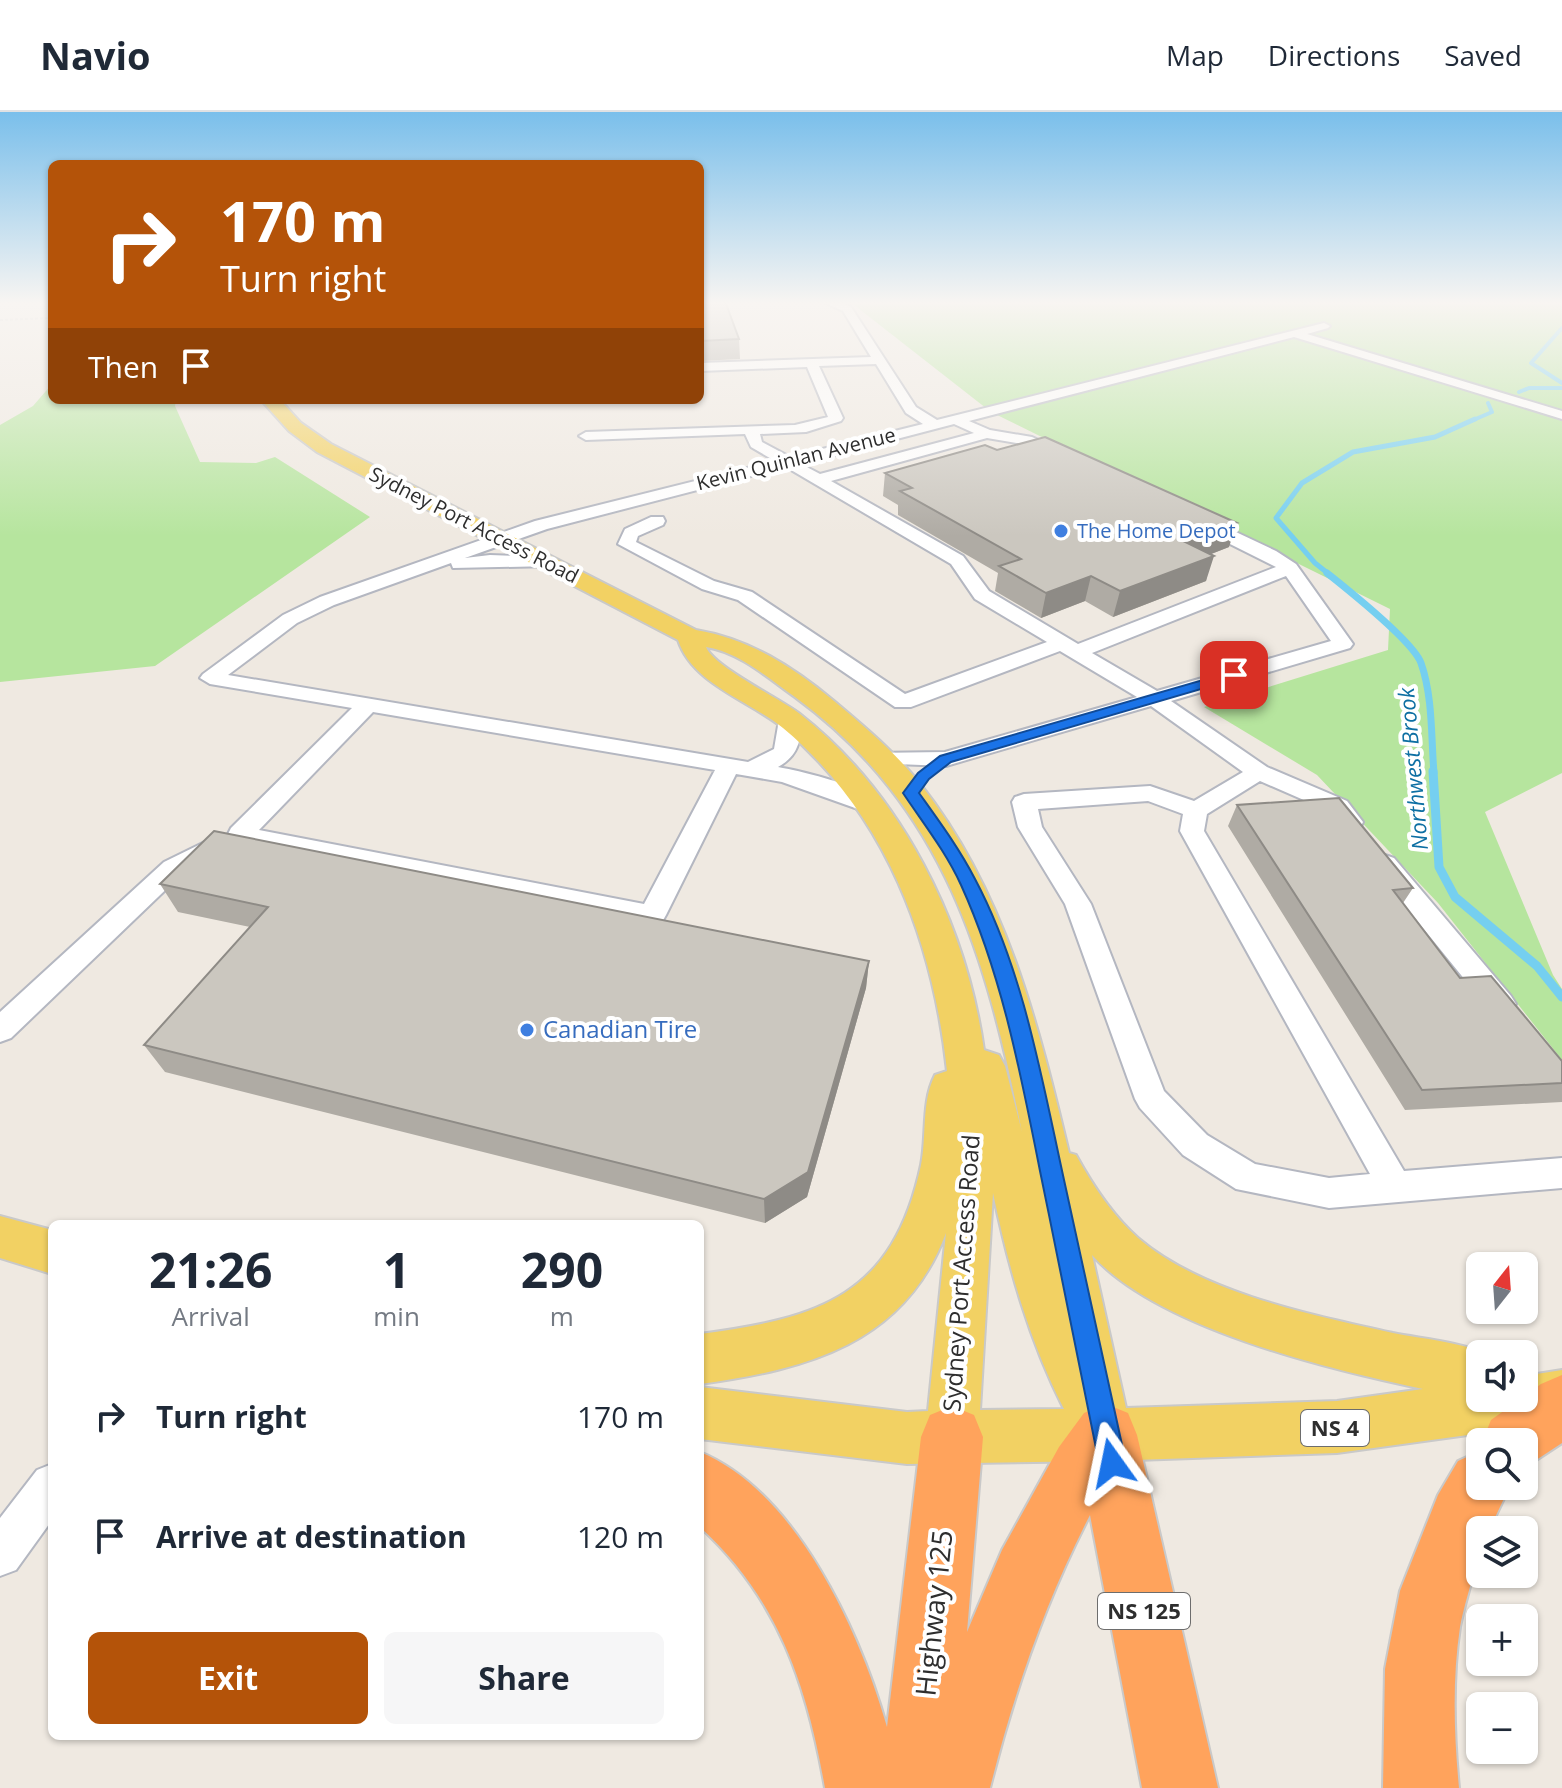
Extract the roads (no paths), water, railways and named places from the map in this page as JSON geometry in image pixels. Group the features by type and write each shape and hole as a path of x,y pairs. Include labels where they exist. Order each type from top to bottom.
{"highway":[{"path":"1532,1428 1562,1405"},
{"path":"952,1788 1003,1627 1044,1535 1087,1456 1106,1435"},
{"name":"NS 125","path":"1106,1435 1180,1788"},
{"name":"Highway 125","path":"917,1788 952,1437"},
{"path":"704,1487 763,1543 807,1609 841,1691 863,1788"},
{"path":"1421,1788 1419,1697 1431,1602 1455,1526 1470,1500"}],"main road":[{"name":"Sydney Port Access Road","path":"274,404 295,427 324,448 689,636 729,645 787,680 827,708 880,758 911,793 949,847 985,920 1013,1006 1106,1435"},
{"name":"Sydney Port Access Road","path":"689,636 699,659 790,720 833,759 872,806 921,893 944,947 955,982 971,1112 973,1167 952,1437"},
{"path":"704,1359 753,1354 820,1332 856,1315 893,1285 919,1249 935,1211 943,1173 949,1061 942,968 921,893"},
{"path":"921,893 942,933 966,996 1032,1265 1061,1351 1106,1435"},
{"path":"1040,1120 1075,1198 1101,1232 1135,1264 1178,1290 1294,1335 1466,1373"},
{"path":"0,1237 48,1251"},
{"path":"1538,1385 1562,1389"},
{"name":"NS 4","path":"704,1413 907,1438 1106,1435 1337,1427 1562,1396"}],"street":[{"path":"586,436 814,426 836,418 819,379"},
{"path":"892,379 911,410 935,425"},
{"name":"Kevin Quinlan Avenue","path":"410,571 501,538 629,502 1114,379"},
{"path":"1445,379 1562,415"},
{"path":"956,420 987,434 1027,440 1085,467"},
{"path":"751,430 756,444 957,560 982,595 1153,698 1259,772 1338,806 1513,1019"},
{"path":"820,479 987,434"},
{"path":"629,502 657,521 631,533 627,544 708,585 745,596 903,702 1070,648 1290,568"},
{"path":"880,758 946,759 1343,644 1290,568 1270,555 1185,514"},
{"path":"546,562 490,560 410,571 327,601 290,619 210,678 740,766 817,783 872,806"},
{"path":"0,1030 173,868 201,850 240,834 367,706"},
{"path":"740,766 771,763 785,753 790,742 790,720"},
{"path":"911,793 924,776 946,759"},
{"path":"240,834 652,915 740,766"},
{"path":"1259,772 1196,810 1192,831 1395,1187"},
{"path":"1196,810 1150,793 1024,802 1030,827 1078,904 1151,1099 1195,1145 1248,1178 1329,1193 1562,1173"},
{"path":"0,1554 48,1490"}],"waterway":[{"name":"Northwest Brook","path":"1556,379 1562,383"},
{"name":"Northwest Brook","path":"1519,392 1529,388 1562,388"},
{"name":"Northwest Brook","path":"1471,421 1492,412 1488,403"},
{"name":"Northwest Brook","path":"1330,575 1315,563 1276,518 1302,483 1353,452 1435,437 1475,419"},
{"name":"Northwest Brook","path":"1327,573 1393,629 1421,663 1430,704 1434,773"},
{"name":"Northwest Brook","path":"1433,771 1439,867 1455,897 1537,966 1562,997"}],"place":[{"name":"The Home Depot","path":"1061,531"},
{"name":"Canadian Tire","path":"527,1030"}]}
